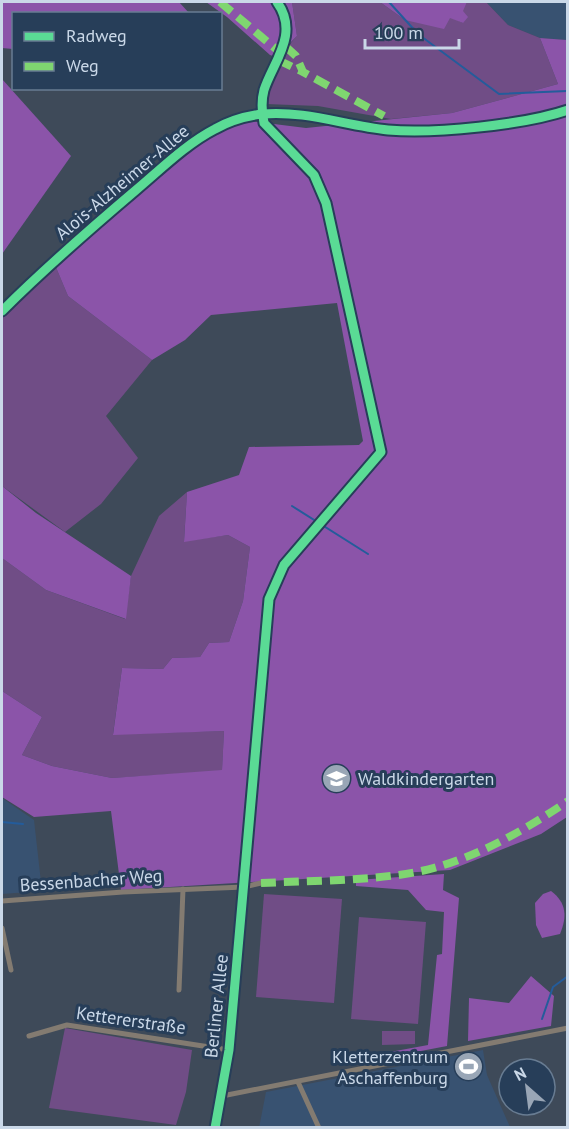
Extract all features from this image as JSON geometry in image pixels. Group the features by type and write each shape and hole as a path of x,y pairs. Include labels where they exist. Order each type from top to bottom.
{"street":[{"path":"263,114 264,91 285,46 283,15 277,2"},
{"name":"Alois-Alzheimer-Allee","path":"2,311 52,261 199,138 237,119 263,114 297,115 388,130 414,130 467,127 547,117 567,110"},
{"name":"Bessenbacher Weg","path":"2,901 244,887 261,884"},
{"name":"Berliner Allee","path":"215,1128 229,1050 244,887"},
{"name":"Bessenbacher Weg","path":"179,990 183,889"},
{"path":"2,928 12,970"},
{"name":"Kettererstraße","path":"29,1036 67,1025 229,1050"},
{"path":"222,1096 567,1028"},
{"path":"298,1082 319,1128"}],"shaded area":[{"path":"2,2 179,2 188,12 12,12 12,49 2,48"},
{"path":"206,2 292,2 297,36 276,57 270,55"},
{"path":"292,2 380,2 405,20 450,17 463,23 462,11 467,2 486,2 508,25 540,38 558,84 452,113 391,119 318,106 266,104 277,68 291,42 297,36"},
{"path":"380,2 467,2 463,11 468,17 463,23 450,18 444,29 405,20"},
{"path":"486,2 567,2 567,40 540,38 508,25"},
{"path":"540,38 567,40 567,817 541,834 450,870 121,890 111,811 34,817 2,797 2,691 42,717 22,755 52,766 112,778 222,770 224,731 113,735 122,668 163,669 172,658 200,657 209,643 229,642 243,601 250,547 228,535 184,542 187,492 239,475 249,447 359,445 363,441 337,303 211,315 185,340 152,360 68,296 55,265 199,144 234,125 250,121 306,128 452,113 558,84"},
{"path":"2,79 71,156 2,254"},
{"path":"55,265 68,296 152,360 106,416 138,458 101,504 65,532 2,486 2,318"},
{"path":"2,486 36,513 131,576 126,619 46,590 2,558"},
{"path":"187,492 184,541 228,535 250,547 243,601 229,642 209,643 200,657 172,658 163,669 122,668 113,734 224,731 222,771 112,778 52,766 22,755 42,717 2,691 2,558 46,590 125,619 131,576 159,516"},
{"path":"2,798 34,820 42,891 2,894"},
{"path":"444,874 443,890 459,898 447,1046 353,1064 352,1059 428,1045 437,955 442,954 444,912 426,910 408,890 356,886 356,880"},
{"path":"551,891 563,905 564,922 560,934 542,938 536,925 535,903 543,894"},
{"path":"264,894 342,899 334,1003 256,997"},
{"path":"359,917 426,922 418,1024 351,1019"},
{"path":"531,976 554,996 551,1026 468,1041 469,998 509,1003"},
{"path":"65,1028 192,1050 186,1092 176,1125 49,1108"},
{"path":"382,1031 415,1031 415,1044 382,1045"},
{"path":"483,1050 487,1075 497,1098 497,1117 506,1117 510,1127 259,1128 266,1092"}],"waterway":[{"path":"389,2 418,34 499,94 567,91"},
{"path":"292,506 368,554"},
{"path":"2,822 23,824"},
{"path":"542,1019 553,987 568,976"}],"marked path":[{"path":"220,2 282,54"},
{"path":"285,46 296,56 303,72 384,116"},
{"path":"278,60 303,72"},
{"path":"261,883 381,877 443,865 508,838 568,801"}],"cycle path":[{"path":"215,1128 229,1050 269,599 284,565 381,452 326,203 314,175 264,123 262,98 285,37 286,25 277,2"},
{"path":"2,311 68,249 174,157 204,135 232,121 278,113 310,116 388,130 429,131 504,124 568,110"}],"place":[{"name":"Waldkindergarten","path":"337,778"},
{"name":"Kletterzentrum Aschaffenburg","path":"469,1066"}]}
